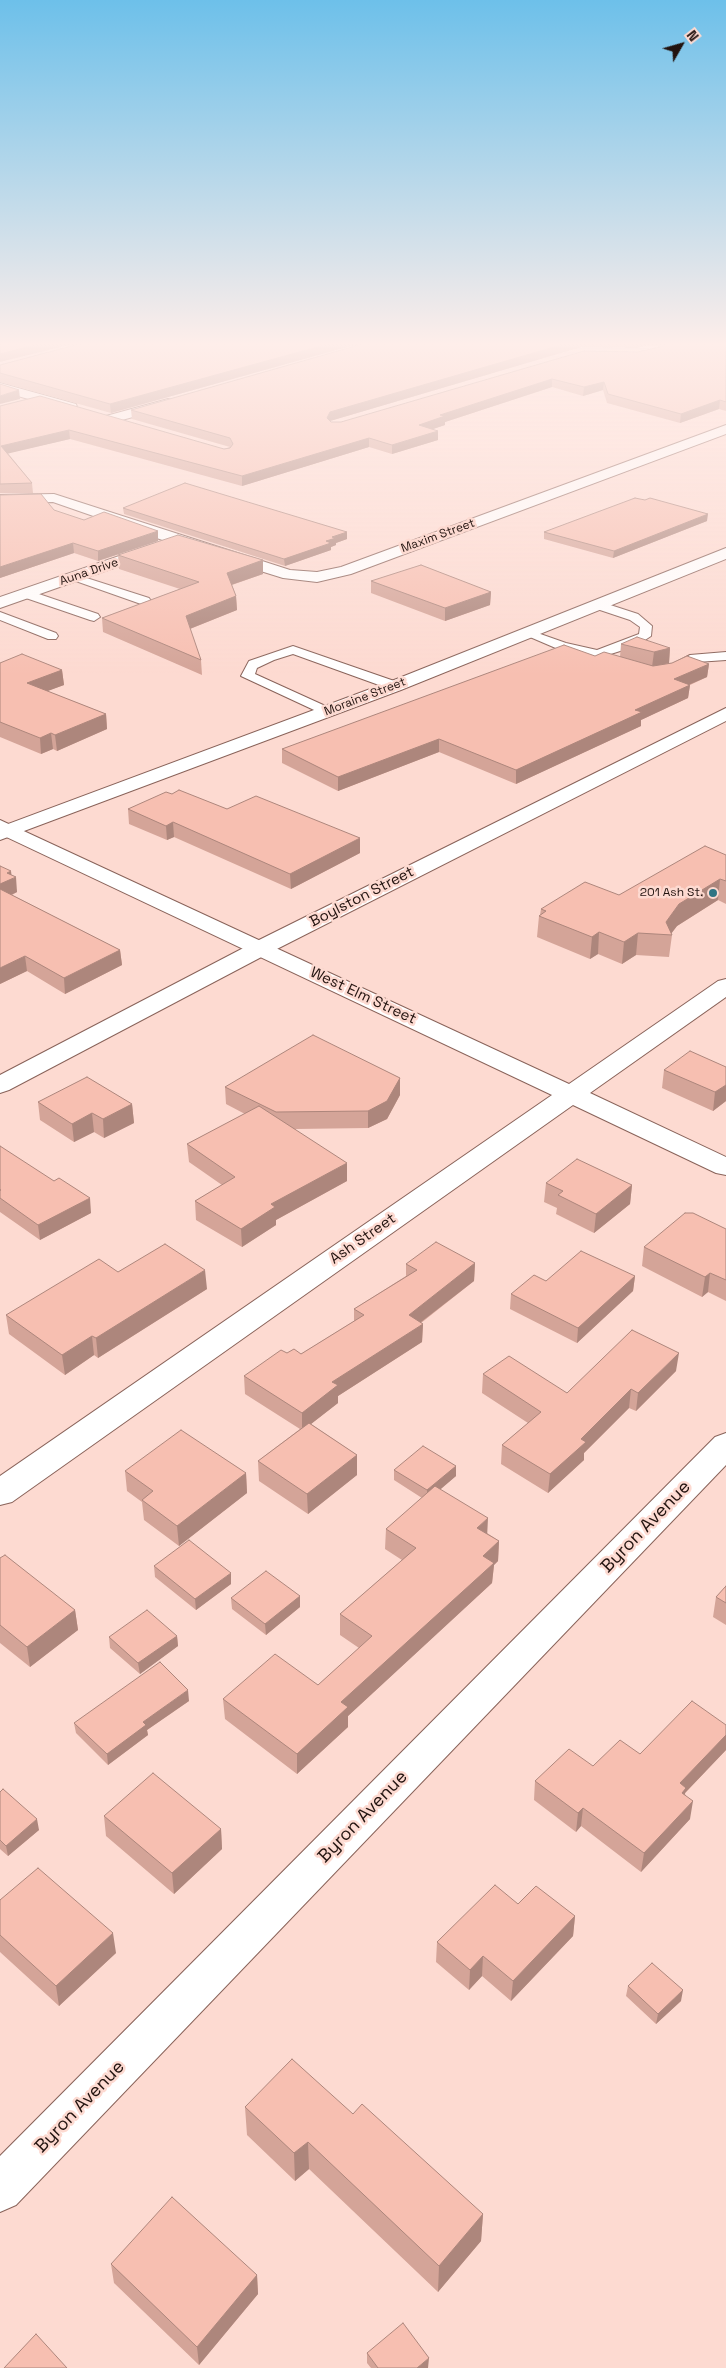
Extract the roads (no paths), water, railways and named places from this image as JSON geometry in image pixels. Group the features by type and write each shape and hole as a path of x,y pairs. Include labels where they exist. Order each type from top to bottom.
{"street":[{"name":"Maxim Street","path":"0,499 54,498 289,575 317,577 345,571 660,454"},
{"name":"Auna Drive","path":"0,603 179,540"},
{"name":"Moraine Street","path":"3,830 395,686 726,553"},
{"name":"Boylston Street","path":"0,1085 261,948 726,714"},
{"name":"West Elm Street","path":"3,830 261,948 726,1167"},
{"name":"Ash Street","path":"0,1493 726,986"},
{"name":"Byron Avenue","path":"0,2190 726,1445"}],"lane":[{"path":"74,577 145,601"},
{"path":"27,594 94,617"},
{"path":"598,605 634,617 646,626 645,636 632,643 598,654"},
{"path":"0,616 52,636"},
{"path":"528,634 562,646 598,654 611,662"},
{"path":"327,712 248,676 254,664 269,657 293,650 395,686"},
{"path":"658,672 695,658 726,656"}],"place":[{"name":"201 Ash St.","path":"713,893"}]}
